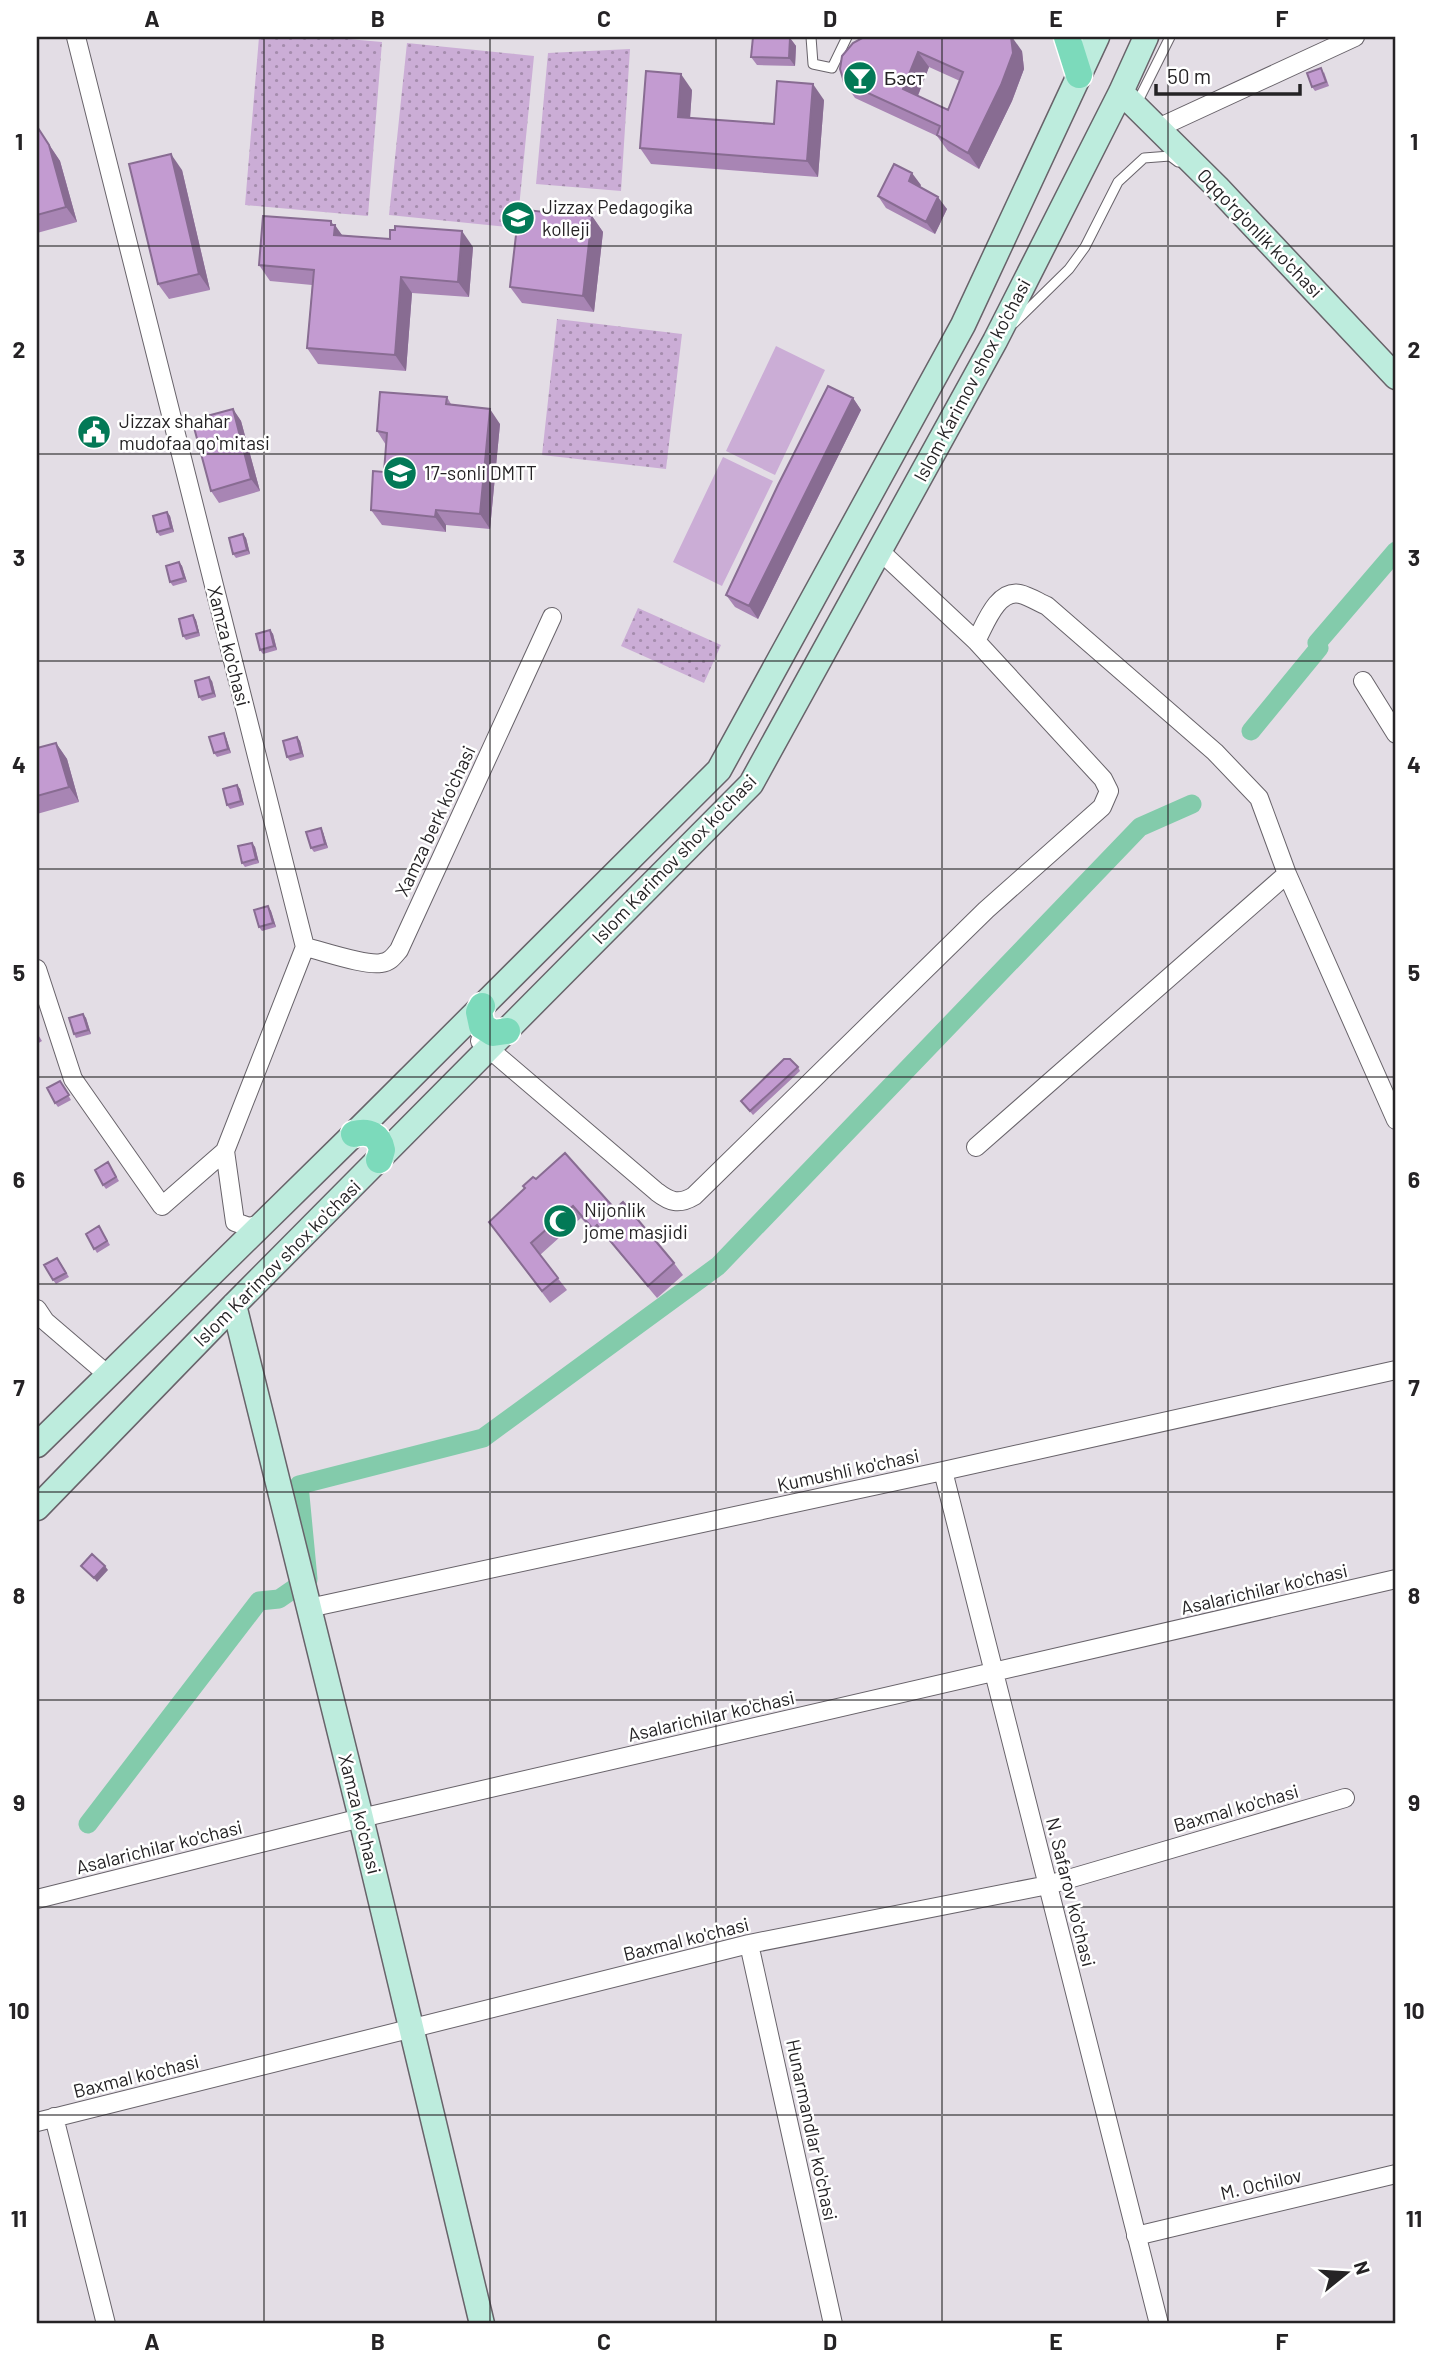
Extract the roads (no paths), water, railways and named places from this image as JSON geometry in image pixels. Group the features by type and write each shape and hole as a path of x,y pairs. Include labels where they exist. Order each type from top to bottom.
{"main road":[{"path":"1067,37 1079,75"},
{"name":"Islom Karimov shox ko'chasi","path":"37,1446 719,771 963,325 1097,37"},
{"name":"Islom Karimov shox ko'chasi","path":"37,1508 751,784 1128,99 1146,37"},
{"name":"Oqqo'rg'onlik ko'chasi","path":"1128,99 1217,187 1396,377"},
{"path":"473,1014 479,1012 482,1026 493,1033 507,1031"},
{"path":"354,1134 363,1132 376,1137 382,1150 379,1160"},
{"name":"Xamza ko'chasi","path":"234,1306 361,1818 482,2324"}],"street":[{"name":"Xamza ko'chasi","path":"76,37 305,947"},
{"path":"1158,128 1355,37"},
{"path":"473,1014 488,1050 667,1200 678,1203 694,1196 986,910 1102,807 1109,791 1107,785 976,641 880,551"},
{"path":"976,641 1000,599 1009,594 1019,593 1047,607 1215,752 1259,798 1287,874 1396,1120"},
{"name":"Xamza berk ko'chasi","path":"305,947 371,963 382,963 391,959 399,950 552,617"},
{"path":"1363,681 1396,734"},
{"path":"976,1147 1287,874"},
{"path":"37,969 42,1000 73,1079 162,1206 225,1151 305,947"},
{"path":"225,1151 235,1222 249,1227 261,1224"},
{"path":"37,1309 45,1321 108,1375"},
{"name":"Kumushli ko'chasi","path":"305,1591 943,1471 1396,1370"},
{"name":"N. Safarov ko'chasi","path":"943,1471 1159,2324"},
{"name":"Asalarichilar ko'chasi","path":"37,1899 361,1818 1396,1579"},
{"name":"Baxmal ko'chasi","path":"46,2120 749,1944 1048,1885 1345,1798"},
{"name":"Hunarmandlar ko'chasi","path":"749,1944 833,2324"},
{"path":"46,2120 106,2324"},
{"name":"M. Ochilov","path":"1136,2236 1396,2174"}],"lane":[{"path":"811,37 813,64 832,68 847,37"},
{"path":"1128,99 1170,37"},
{"path":"995,341 1069,270 1085,247 1118,181 1144,158 1170,156 1217,187"}],"waterway":[{"path":"1251,731 1319,648 1317,643 1396,551"},
{"path":"88,1824 259,1601 279,1599 308,1579 299,1485 483,1438 718,1266 1140,827 1192,804"}],"place":[{"name":"Бэст","path":"860,78"},
{"name":"Jizzax Pedagogika kolleji","path":"518,218"},
{"name":"Jizzax shahar mudofaa qoʻmitasi","path":"94,432"},
{"name":"17-sonli DMTT","path":"400,473"},
{"name":"Nijonlik jome masjidi","path":"560,1221"}]}
